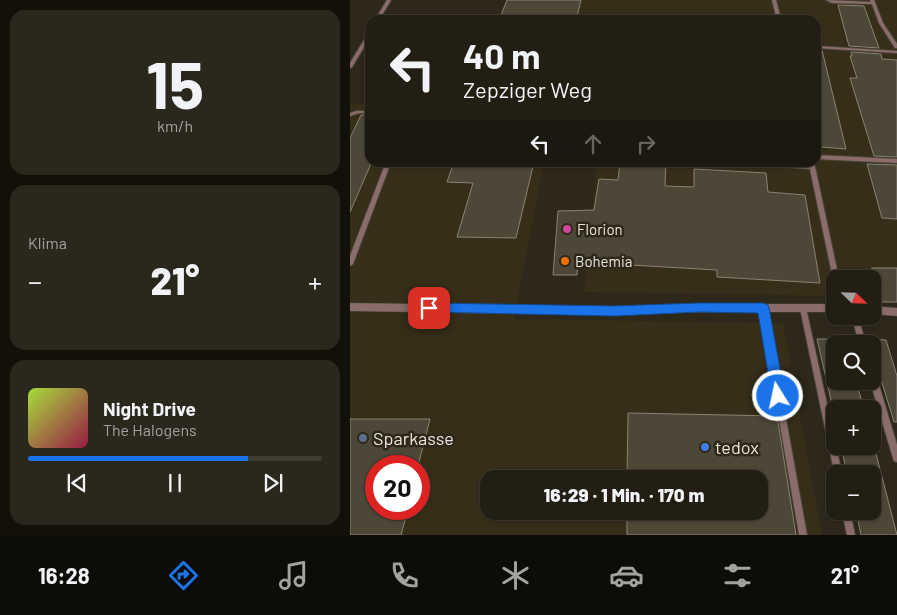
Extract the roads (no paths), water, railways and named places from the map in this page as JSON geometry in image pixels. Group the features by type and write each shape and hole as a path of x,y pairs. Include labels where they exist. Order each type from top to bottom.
{"street":[{"path":"350,307 614,311 699,308 826,308"},
{"path":"881,311 897,312"}],"lane":[{"path":"380,15 389,0"},
{"path":"774,0 778,15"},
{"path":"828,0 832,2 873,1 881,23 897,48"},
{"path":"350,67 365,42"},
{"path":"821,47 897,52"},
{"path":"350,115 365,112"},
{"path":"821,157 897,161"},
{"path":"350,264 387,167"},
{"path":"811,167 834,270"},
{"path":"763,308 804,535"},
{"path":"803,308 836,465"},
{"path":"877,390 897,458"},
{"path":"848,520 851,535"}],"place":[{"name":"Florion","path":"567,229"},
{"name":"Bohemia","path":"565,261"},
{"name":"Sparkasse","path":"363,438"},
{"name":"tedox","path":"705,447"}]}
